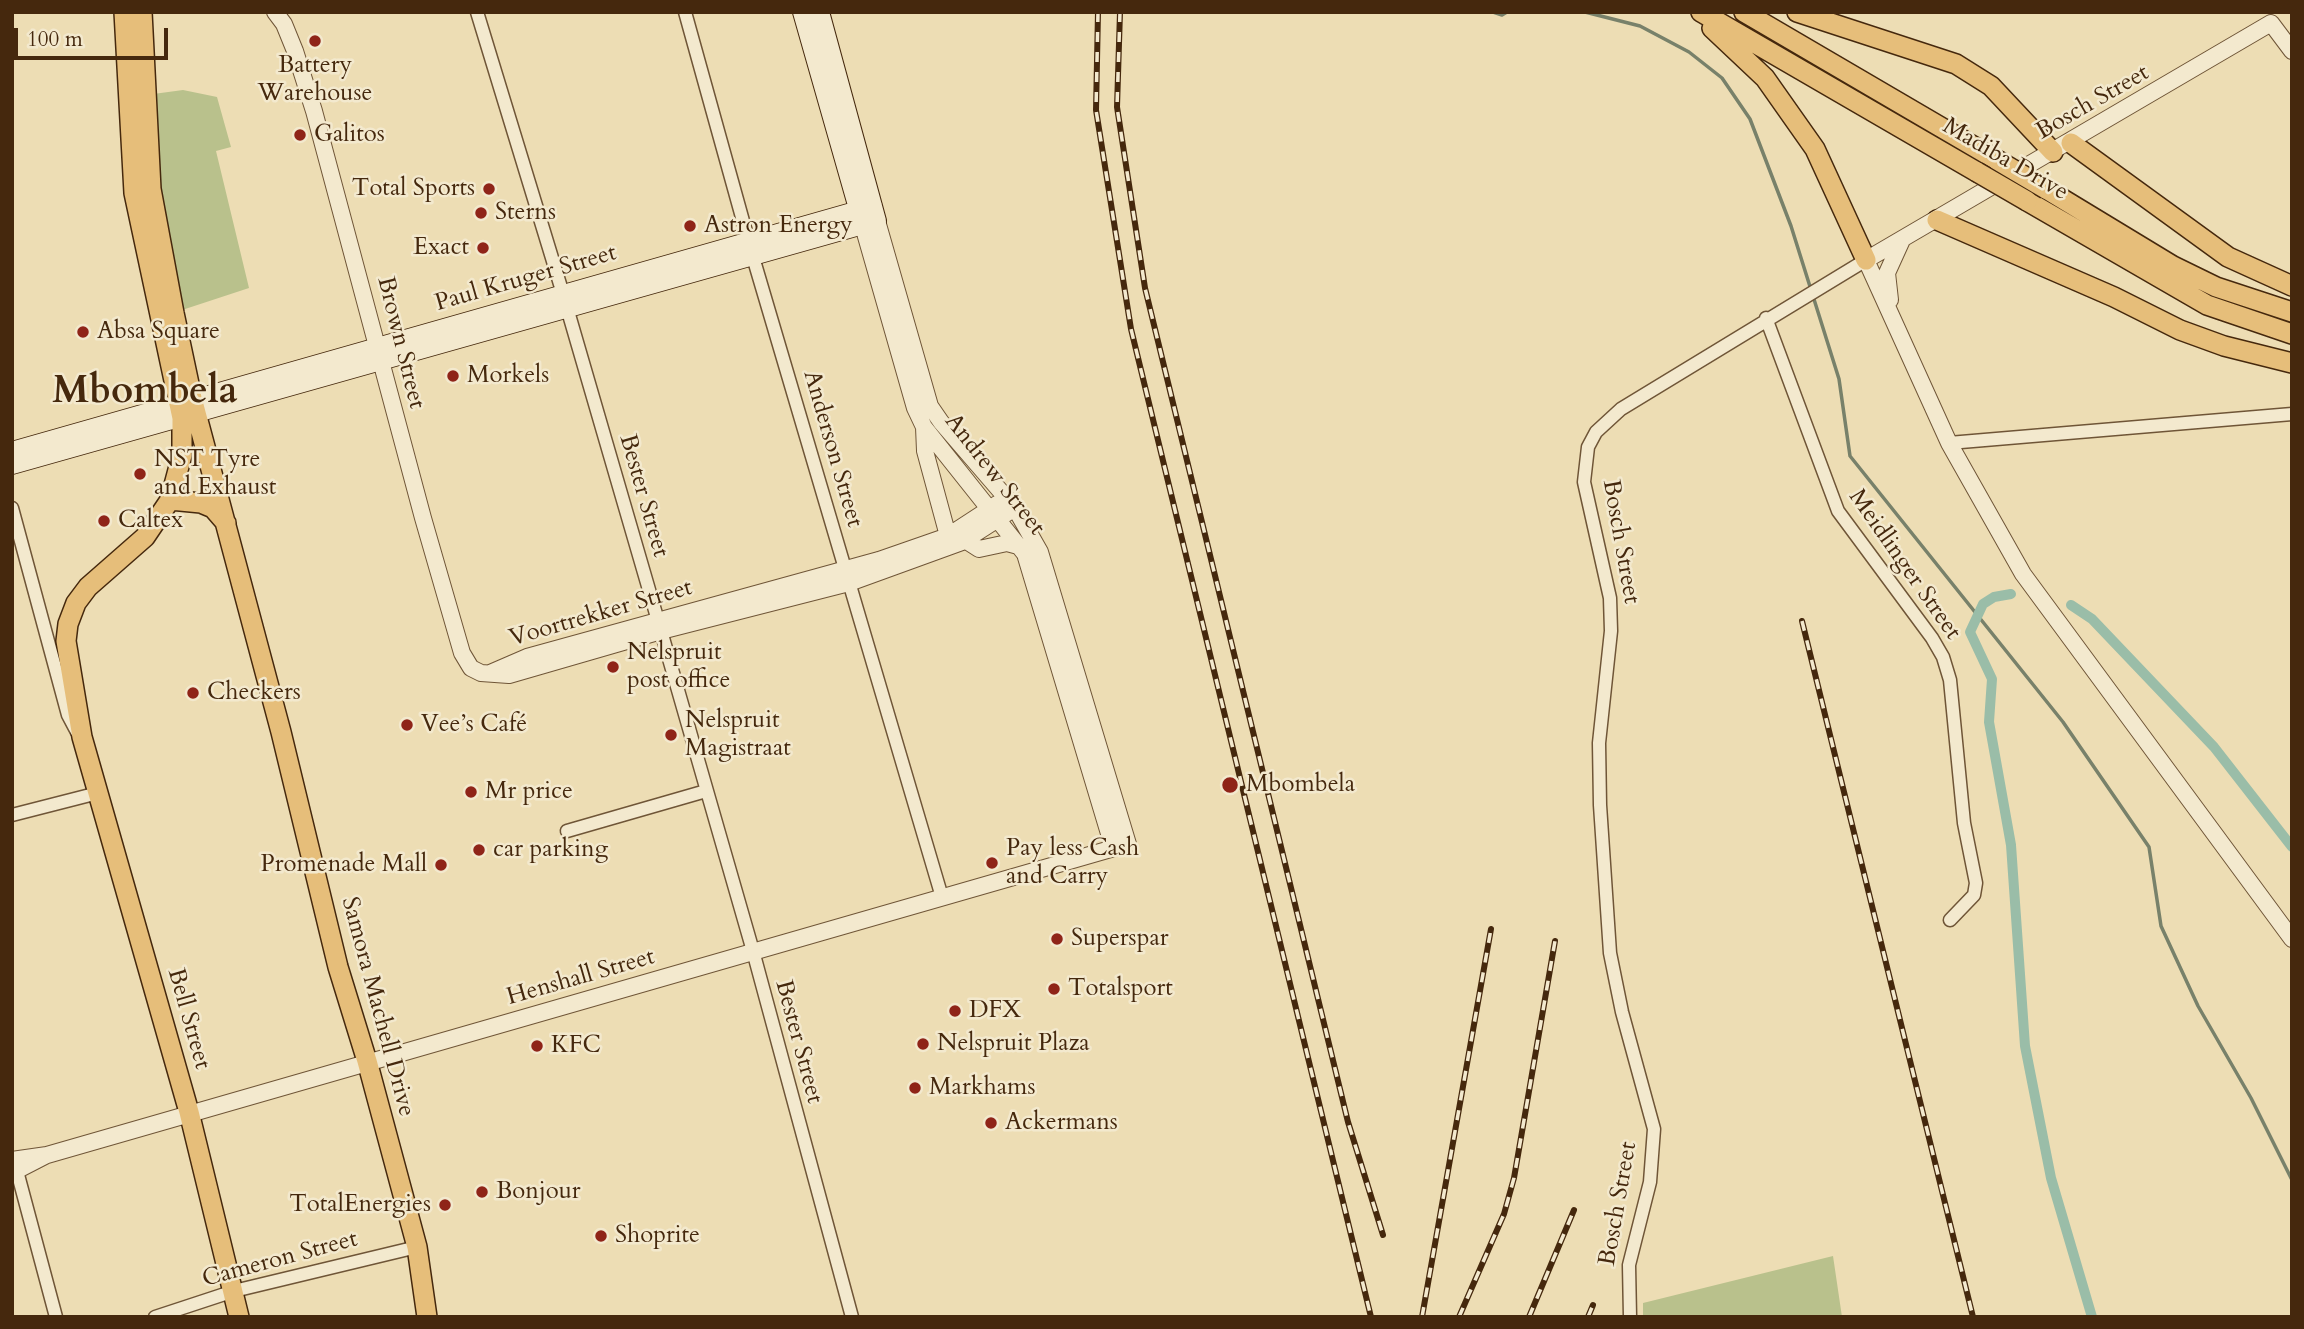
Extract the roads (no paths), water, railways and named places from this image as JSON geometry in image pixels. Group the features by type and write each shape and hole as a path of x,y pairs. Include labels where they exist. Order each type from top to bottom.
{"main road":[{"name":"Samora Machell Drive","path":"124,12 134,193 158,317 226,523 338,967 367,1062 417,1247 427,1317"},
{"name":"Samora Machell Drive","path":"142,12 148,158 154,217 188,408"},
{"name":"Andrew Street","path":"802,12 868,216"},
{"name":"Andrew Street","path":"820,12 868,216"},
{"path":"1692,12 1765,78 1792,115 1815,149 1866,260"},
{"name":"Madiba Drive","path":"1701,12 2207,305 2292,334"},
{"name":"Madiba Drive","path":"1744,12 2174,266 2229,292 2292,312"},
{"path":"1797,12 1956,64 1991,86 2053,152"},
{"path":"2071,143 2228,257 2292,286"},
{"name":"Paul Kruger Street","path":"70,442 868,216"},
{"path":"1937,220 2114,297 2180,330 2224,346 2292,363"},
{"name":"Bell Street","path":"188,408 182,455 170,500 145,537 88,587 76,603 68,624 66,641 82,737 189,1112 239,1317"},
{"path":"12,451 70,442"},
{"path":"12,466 70,442"},
{"path":"170,500 201,503 213,508 226,523"}],"street":[{"name":"Brown Street","path":"275,12 284,24 295,51 314,111 462,653 471,668 490,673"},
{"name":"Bester Street","path":"477,12 565,302 753,951 852,1317"},
{"name":"Anderson Street","path":"685,12 751,249 942,897"},
{"name":"Bosch Street","path":"1630,1317 1629,1265 1650,1182 1654,1129 1615,986 1610,953 1599,755 1611,631 1610,598 1584,482 1585,462 1595,432 1621,408 1795,300 2071,143 2267,18"},
{"path":"2267,18 2292,51"},
{"name":"Andrew Street","path":"868,216 915,408 925,427 1022,547 1120,846"},
{"name":"Andrew Street","path":"868,216 930,406 940,422 1010,503 1040,552 1120,846"},
{"path":"1895,325 1887,273 1902,240"},
{"path":"1866,260 1949,443 2023,574 2292,939"},
{"name":"Meidlinger Street","path":"1766,318 1838,511 1932,638 1943,657 1950,680 1964,824 1976,883 1973,895 1950,920"},
{"path":"1949,443 2292,414"},
{"path":"925,427 925,452 948,536"},
{"name":"Voortrekker Street","path":"490,673 509,675 659,625 848,577 965,540 1010,503"},
{"name":"Bell Street","path":"12,508 68,715 82,737"},
{"name":"Voortrekker Street","path":"848,577 995,514"},
{"path":"965,540 983,549 1007,543 1022,547"},
{"path":"568,831 706,791"},
{"path":"12,815 99,793"},
{"name":"Henshall Street","path":"13,1164 1120,846"},
{"path":"13,1164 56,1317"},
{"name":"Cameron Street","path":"155,1317 234,1291 417,1247"}],"waterway":[{"path":"1493,12 1502,15 1507,12"},
{"path":"1585,12 1640,26 1689,52 1722,78 1750,119 1791,226 1839,379 1850,456 2063,722 2149,847 2161,926 2198,1006 2251,1098 2292,1180"},
{"path":"2011,594 1994,597 1983,604 1970,632 1992,679 1989,722 2011,845 2025,1046 2051,1178 2092,1317"},
{"path":"2071,605 2092,619 2214,747 2292,847"}],"railway":[{"path":"1098,12 1096,110 1131,329 1371,1317"},
{"path":"1120,12 1117,107 1145,288 1348,1122 1383,1235"},
{"path":"1802,621 1973,1317"},
{"path":"1422,1317 1491,929"},
{"path":"1459,1317 1504,1214 1514,1178 1555,941"},
{"path":"1529,1317 1574,1210"},
{"path":"1588,1317 1593,1305"}],"place":[{"name":"Battery Warehouse","path":"315,41"},
{"name":"Galitos","path":"300,135"},
{"name":"Total Sports","path":"489,189"},
{"name":"Sterns","path":"481,213"},
{"name":"Astron Energy","path":"690,226"},
{"name":"Exact","path":"483,248"},
{"name":"Absa Square","path":"83,332"},
{"name":"Morkels","path":"453,376"},
{"name":"NST Tyre and Exhaust","path":"140,474"},
{"name":"Caltex","path":"104,521"},
{"name":"Nelspruit post office","path":"613,667"},
{"name":"Checkers","path":"193,693"},
{"name":"Vee’s Café","path":"407,725"},
{"name":"Nelspruit Magistraat","path":"671,735"},
{"name":"Mbombela","path":"1230,785"},
{"name":"Mr price","path":"471,792"},
{"name":"car parking","path":"479,850"},
{"name":"Pay less Cash and Carry","path":"992,863"},
{"name":"Promenade Mall","path":"441,865"},
{"name":"Superspar","path":"1057,939"},
{"name":"Totalsport","path":"1054,989"},
{"name":"DFX","path":"955,1011"},
{"name":"Nelspruit Plaza","path":"923,1044"},
{"name":"KFC","path":"537,1046"},
{"name":"Markhams","path":"915,1088"},
{"name":"Ackermans","path":"991,1123"},
{"name":"Bonjour","path":"482,1192"},
{"name":"TotalEnergies","path":"445,1205"},
{"name":"Shoprite","path":"601,1236"}],"district":[{"name":"Mbombela","path":"145,393"}]}
